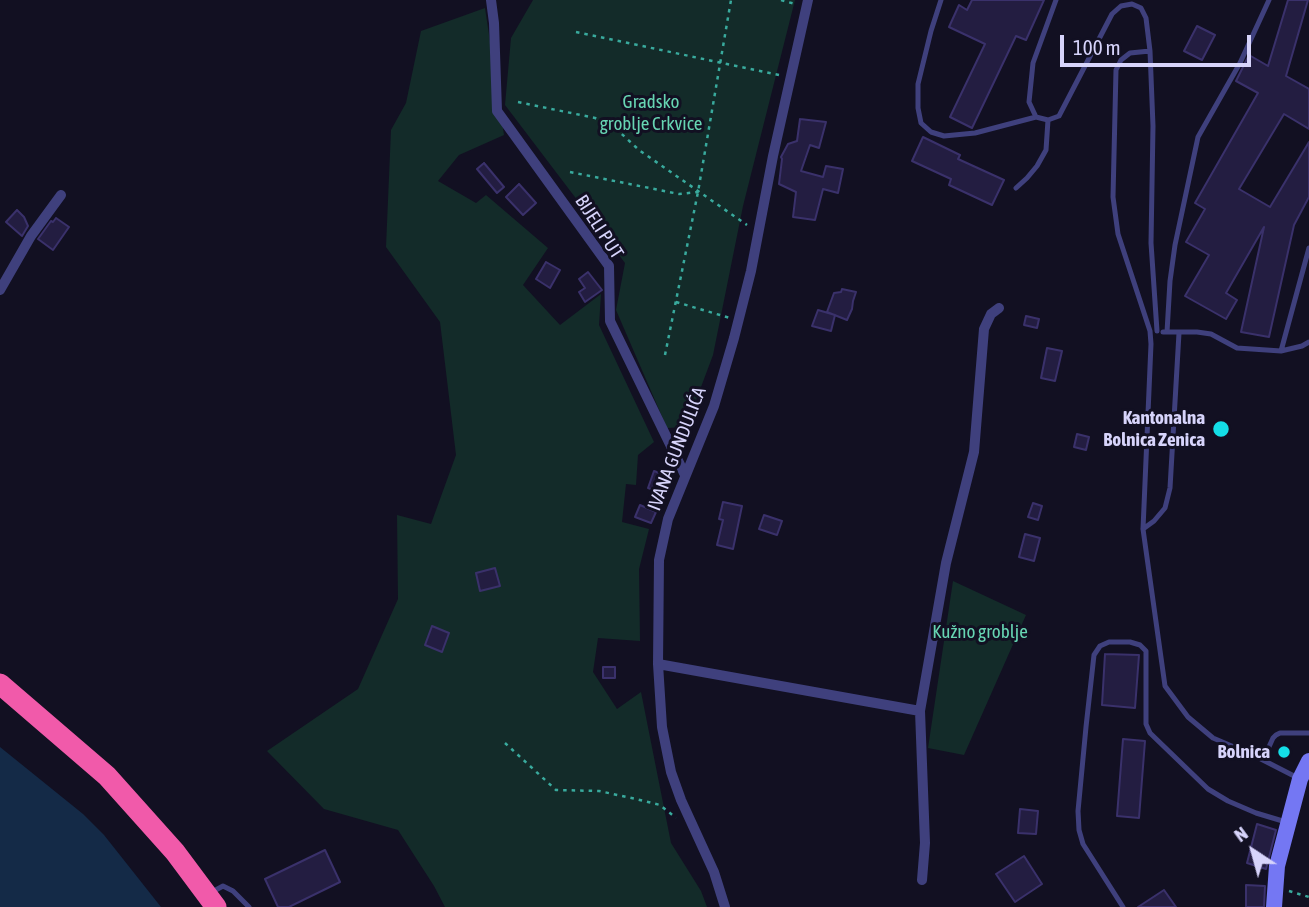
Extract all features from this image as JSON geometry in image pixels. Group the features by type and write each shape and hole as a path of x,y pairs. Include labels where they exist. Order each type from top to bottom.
{"highway":[{"path":"0,684 107,776 176,852 212,901"}],"main road":[{"path":"1274,907 1278,866 1300,779 1309,761"}],"street":[{"name":"BIJELI PUT","path":"491,0 497,111 609,265 610,321 685,475"},
{"name":"IVANA GUNDULIĆA","path":"725,907 714,872 671,772 662,727 659,560 668,519 714,406 738,321 751,271 807,3"},
{"path":"0,290 30,236 61,195"},
{"path":"922,880 925,843 920,711 947,563 974,452 984,329 991,314 999,308"},
{"path":"659,664 920,711"}],"lane":[{"path":"941,0 918,84 918,108 921,123 931,132 944,136 975,134 1036,117 1048,120 1059,116 1112,14 1121,6 1141,8"},
{"path":"1036,117 1029,102 1033,63 1056,0"},
{"path":"1143,0 1141,8 1146,18 1150,51 1153,126 1151,243 1157,331"},
{"path":"1167,332 1175,245 1198,137 1240,63 1269,0"},
{"path":"1150,51 1130,53 1121,60 1116,70 1113,197 1118,234 1150,331 1143,530 1165,686 1188,717 1213,738 1300,779"},
{"path":"1016,188 1037,166 1046,150 1048,120"},
{"path":"1281,351 1309,248"},
{"path":"1150,331 1212,334 1237,348 1281,351 1309,342"},
{"path":"1143,530 1165,508 1171,488 1179,333"},
{"path":"1123,907 1083,844 1079,830 1078,811 1094,655 1100,646 1109,642 1130,642 1140,645 1146,651 1146,724 1150,733 1208,789 1256,813 1289,823"},
{"path":"1263,760 1276,735 1309,733"},
{"path":"212,901 223,886 233,891 250,907"}],"path":[{"path":"665,355 698,192 732,0"},
{"path":"781,0 807,3"},
{"path":"576,32 791,78"},
{"path":"518,102 595,118 611,124 639,150 758,233"},
{"path":"570,172 678,194 698,192"},
{"path":"676,302 738,321"},
{"path":"505,743 556,790 599,791 660,805 697,836"},
{"path":"1276,887 1309,897"}],"green space":[{"name":"Gradsko groblje Crkvice","path":"533,0 795,0 743,206 713,355 686,427 667,428 616,310 625,263 505,105 511,38"},
{"path":"485,8 504,135 459,155 438,181 476,203 486,195 548,248 523,285 560,325 601,294 599,325 654,442 638,455 636,485 626,484 622,522 649,529 639,569 640,641 598,638 593,672 617,709 641,692 671,843 701,891 707,907 445,907 398,830 324,809 267,751 358,689 398,599 397,515 431,524 456,455 440,322 386,247 391,130 406,103 421,31"},
{"name":"Kužno groblje","path":"953,581 1026,615 964,755 928,748"}],"water":[{"path":"0,747 83,814 104,835 161,907 0,907"}],"building":[{"path":"972,0 1044,0 1026,40 1016,36 972,128 950,117 985,44 949,27 959,5 967,10"},
{"path":"1288,0 1308,0 1286,76 1309,89 1309,129 1284,114 1239,189 1270,207 1309,142 1309,197 1294,225 1269,337 1241,332 1264,227 1226,293 1237,300 1226,319 1185,296 1209,255 1186,242 1205,209 1195,203 1258,93 1236,81 1249,55 1268,66"},
{"path":"1197,26 1215,35 1202,60 1184,51"},
{"path":"800,119 826,122 819,148 810,145 801,171 823,177 826,166 843,169 838,193 823,189 815,220 793,217 796,192 779,184 781,157 788,144 797,141"},
{"path":"923,137 960,155 958,159 1004,180 992,205 949,185 951,179 912,161"},
{"path":"484,163 504,187 497,193 477,169"},
{"path":"519,184 536,203 523,215 506,197"},
{"path":"17,210 28,226 22,236 6,222"},
{"path":"56,218 69,227 53,250 38,239"},
{"path":"546,262 560,270 550,288 536,279"},
{"path":"588,272 602,290 585,302 579,292 585,288 579,279"},
{"path":"842,289 856,292 847,320 827,312 834,293 841,292"},
{"path":"818,310 835,315 831,331 812,326"},
{"path":"1026,316 1039,319 1037,328 1024,325"},
{"path":"1047,348 1062,351 1055,381 1041,378"},
{"path":"1077,434 1089,437 1086,450 1074,447"},
{"path":"654,471 665,475 659,492 648,488"},
{"path":"723,502 742,506 733,549 717,545 723,520 719,519"},
{"path":"1033,503 1042,506 1038,520 1028,517"},
{"path":"640,505 656,512 651,523 635,517"},
{"path":"764,515 782,521 777,535 759,529"},
{"path":"1025,534 1040,538 1034,561 1019,557"},
{"path":"495,568 500,586 480,591 476,573"},
{"path":"432,626 449,633 442,652 425,645"},
{"path":"1105,654 1139,655 1135,708 1102,705"},
{"path":"603,667 615,667 615,678 603,678"},
{"path":"1123,739 1145,741 1139,818 1117,816"},
{"path":"1020,809 1038,811 1036,834 1018,833"},
{"path":"1257,824 1276,830 1266,869 1247,863"},
{"path":"325,850 340,882 289,907 278,907 265,879"},
{"path":"1024,856 1042,884 1015,902 996,874"},
{"path":"1246,885 1265,886 1264,907 1246,907"},
{"path":"1164,890 1176,907 1138,907"}],"place":[{"name":"Kantonalna Bolnica Zenica","path":"1221,429"},
{"name":"Bolnica","path":"1284,752"}]}
